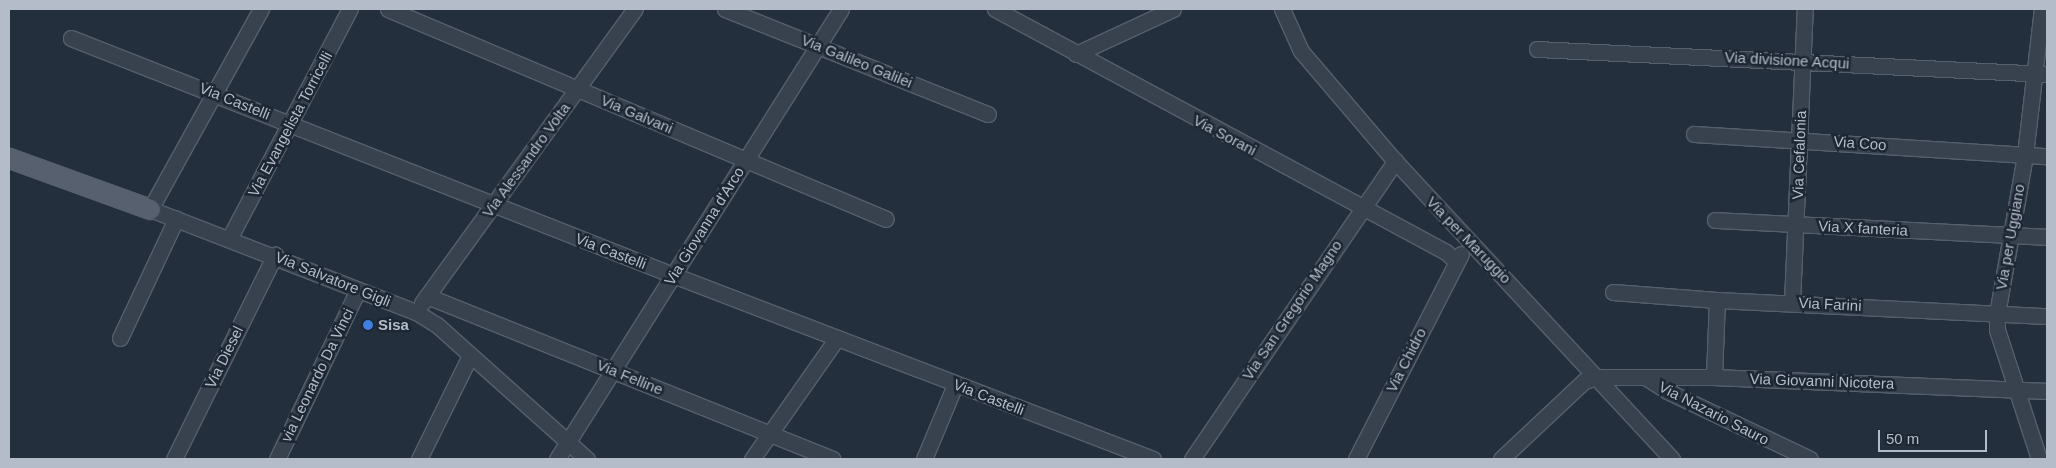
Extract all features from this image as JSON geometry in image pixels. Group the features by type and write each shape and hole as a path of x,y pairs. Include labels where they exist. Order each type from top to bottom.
{"main road":[{"path":"9,158 150,209"}],"street":[{"path":"150,209 262,9"},
{"name":"Via Evangelista Torricelli","path":"229,238 350,9"},
{"name":"Via Galvani","path":"388,9 886,218"},
{"name":"Via Alessandro Volta","path":"416,312 635,9"},
{"name":"Via Galileo Galilei","path":"725,9 988,114"},
{"name":"Via Giovanna d'Arco","path":"557,459 611,369 673,275 841,9"},
{"name":"Via Sorani","path":"995,9 1361,208 1446,252 1456,261"},
{"path":"1076,54 1173,9"},
{"name":"Via per Maruggio","path":"1282,9 1300,51 1395,161 1598,377 1672,459"},
{"name":"Via Cefalonia","path":"1792,302 1805,9"},
{"name":"Via per Uggiano","path":"2039,459 2019,390 1997,330 1997,314 2025,155 2042,74 2042,9"},
{"name":"Via Castelli","path":"71,38 955,385 1153,459"},
{"name":"Via divisione Acqui","path":"1537,49 1803,60 2042,74"},
{"name":"Via Coo","path":"1694,134 1799,139 2047,156"},
{"name":"Via San Gregorio Magno","path":"1192,459 1361,208 1395,161"},
{"name":"Via Salvatore Gigli","path":"150,209 275,255 416,312 437,325 587,459"},
{"path":"120,338 176,219"},
{"name":"Via X fanteria","path":"1715,220 2047,237"},
{"name":"Via Chidro","path":"1356,459 1456,261 1471,244"},
{"name":"Via Diesel","path":"174,459 275,255"},
{"name":"via Leonardo Da Vinci","path":"277,459 358,290"},
{"name":"Via Farini","path":"1612,292 1717,300 1792,302 2047,316"},
{"name":"Via Felline","path":"427,296 833,459"},
{"path":"1714,376 1717,300"},
{"path":"752,459 837,338"},
{"path":"419,459 470,356"},
{"name":"Via Giovanni Nicotera","path":"1598,377 1714,376 2047,391"},
{"path":"1501,459 1584,381 1598,377"},
{"name":"Via Nazario Sauro","path":"1645,378 1667,391 1810,459"},
{"path":"924,459 955,385"}],"place":[{"name":"Sisa","path":"368,325"}]}
